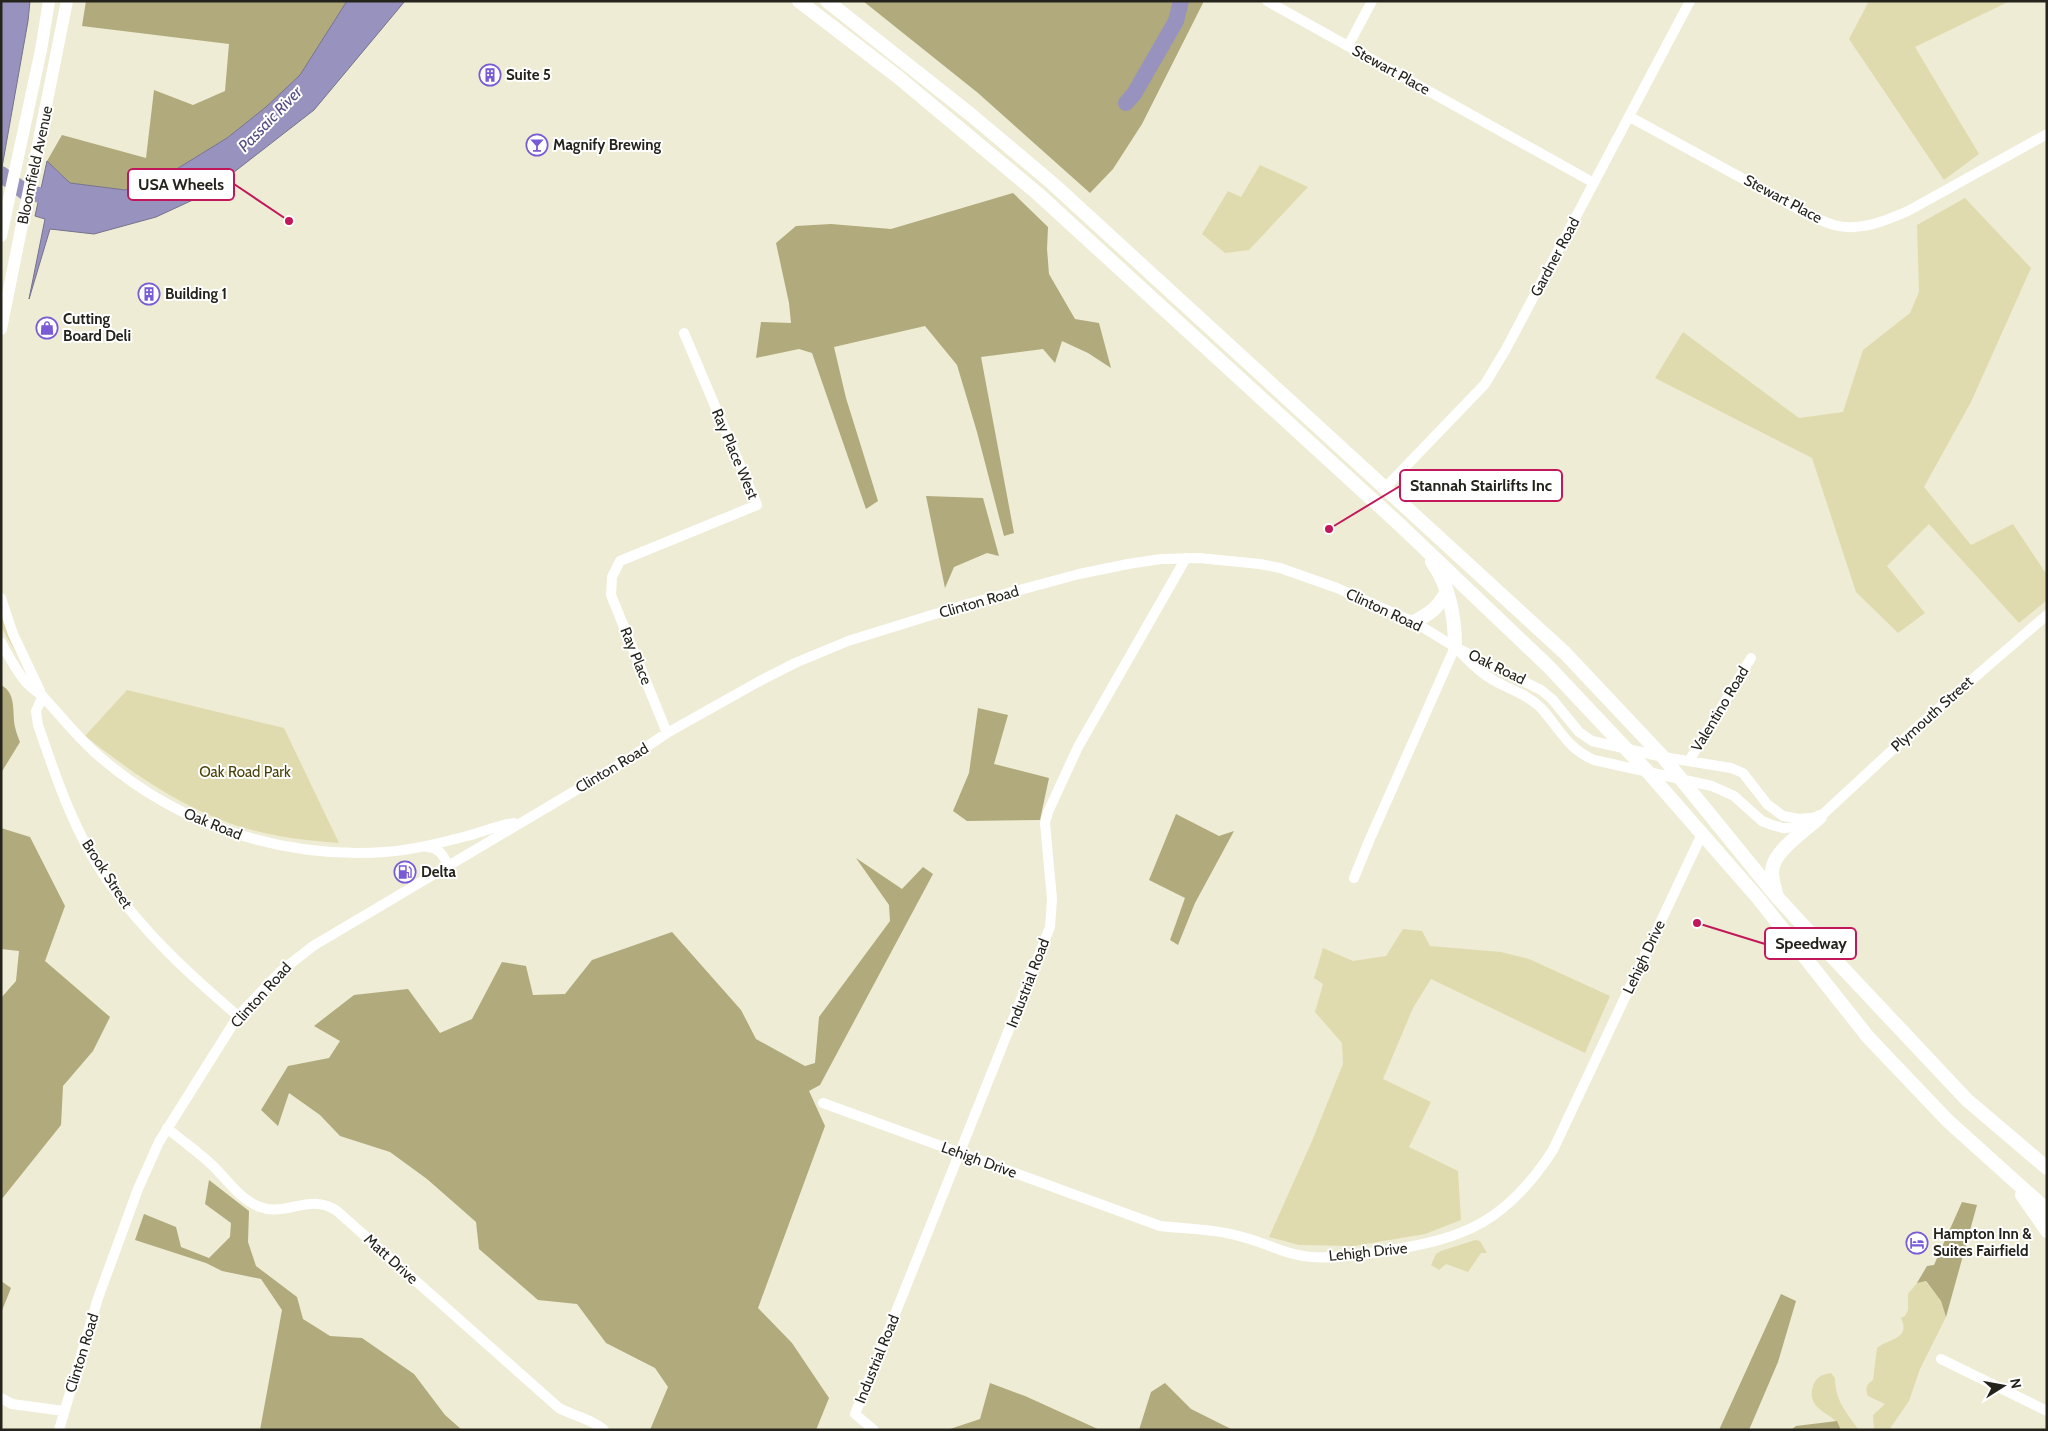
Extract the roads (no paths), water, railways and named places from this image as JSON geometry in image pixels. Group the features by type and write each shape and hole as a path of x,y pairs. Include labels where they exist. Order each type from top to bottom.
{"highway":[{"path":"800,1 905,83 1038,193 1400,525 1548,667 1647,771 1758,898 1868,1037 1948,1121 2047,1210"},
{"path":"827,1 970,114 1052,183 1565,653 1664,757 1679,778 1777,896 1967,1100 2047,1168"},
{"path":"1400,525 1434,563 1447,591 1455,623 1455,646"},
{"path":"1414,622 1429,614 1439,605 1447,591"},
{"path":"1777,896 1772,878 1772,866 1777,855 1820,817"},
{"path":"2010,1178 2047,1231"}],"main road":[{"name":"Bloomfield Avenue","path":"1,236 41,50 49,1"},
{"name":"Bloomfield Avenue","path":"1,329 67,1"}],"street":[{"name":"Stewart Place","path":"1266,1 1594,183"},
{"path":"1348,46 1372,1"},
{"name":"Gardner Road","path":"1385,488 1389,481 1485,384 1511,340 1690,1"},
{"name":"Stewart Place","path":"1630,117 1811,216 1834,225 1854,227 1868,226 1886,221 1908,211 2047,134"},
{"name":"Ray Place West","path":"612,577 620,561 757,505 684,333"},
{"name":"Clinton Road","path":"59,1430 98,1298 149,1161 166,1128 238,1016 295,959 448,865 627,760 667,733 795,663 848,641 964,605 1079,574 1128,564 1186,558 1260,564 1280,568 1337,588 1414,622 1455,646"},
{"name":"Industrial Road","path":"874,1430 854,1414 1050,927 1052,899 1045,823 1048,812 1078,747 1186,558"},
{"name":"Ray Place","path":"612,577 611,595 667,733"},
{"name":"Oak Road","path":"1,598 13,634 43,696"},
{"name":"Plymouth Street","path":"1679,778 1724,790 1734,796 1762,821 1772,825 1783,828 1799,826 1820,817 1916,728 2047,614"},
{"name":"Oak Road","path":"1,642 25,681 43,696 80,738 119,773 167,804 218,828 246,838 301,849 363,853 425,847 502,825 520,822"},
{"path":"1354,878 1455,646"},
{"name":"Oak Road","path":"1455,646 1541,690 1552,699 1579,732 1592,741 1664,757"},
{"name":"Oak Road","path":"1455,646 1478,670 1492,680 1527,697 1539,707 1566,740 1583,755 1594,760 1679,778"},
{"name":"Valentino Road","path":"1689,761 1751,658"},
{"name":"Brook Street","path":"43,696 36,710 38,725 72,816 96,863 115,891 150,934 198,982 238,1016"},
{"path":"1664,757 1731,768 1743,773 1767,804 1784,816 1799,819 1820,817"},
{"name":"Lehigh Drive","path":"823,1103 1160,1226 1214,1231 1245,1237 1311,1257 1365,1254 1447,1239 1486,1221 1508,1206 1536,1176 1553,1150 1702,834"},
{"path":"425,847 438,849 444,855 448,865"},
{"name":"Matt Drive","path":"166,1128 210,1163 245,1198 259,1207 278,1209 313,1203 324,1204 338,1211 560,1408 571,1415 587,1419 604,1430"},
{"path":"1941,1359 2047,1411"},
{"path":"1,1398 12,1404 64,1411"}],"water":[{"path":"1,1 30,1 1,173"},
{"path":"347,1 405,1 314,110 229,176 195,199 156,217 94,234 50,229 29,299 45,219 35,216 47,161 70,183 125,190 175,170 227,138 266,107 300,75"}],"waterway":[{"path":"1126,103 1134,94 1176,21 1181,1"},
{"name":"Passaic River","path":"1,174 25,192 60,199"}],"place":[{"name":"Suite 5","path":"490,75"},
{"name":"Magnify Brewing","path":"537,145"},
{"name":"USA Wheels","path":"289,221"},
{"name":"Building 1","path":"149,294"},
{"name":"Cutting Board Deli","path":"47,328"},
{"name":"Stannah Stairlifts Inc","path":"1329,529"},
{"name":"Delta","path":"405,872"},
{"name":"Speedway","path":"1697,923"},
{"name":"Hampton Inn & Suites Fairfield","path":"1917,1243"}],"park label":[{"name":"Oak Road Park","path":"245,772"}]}
